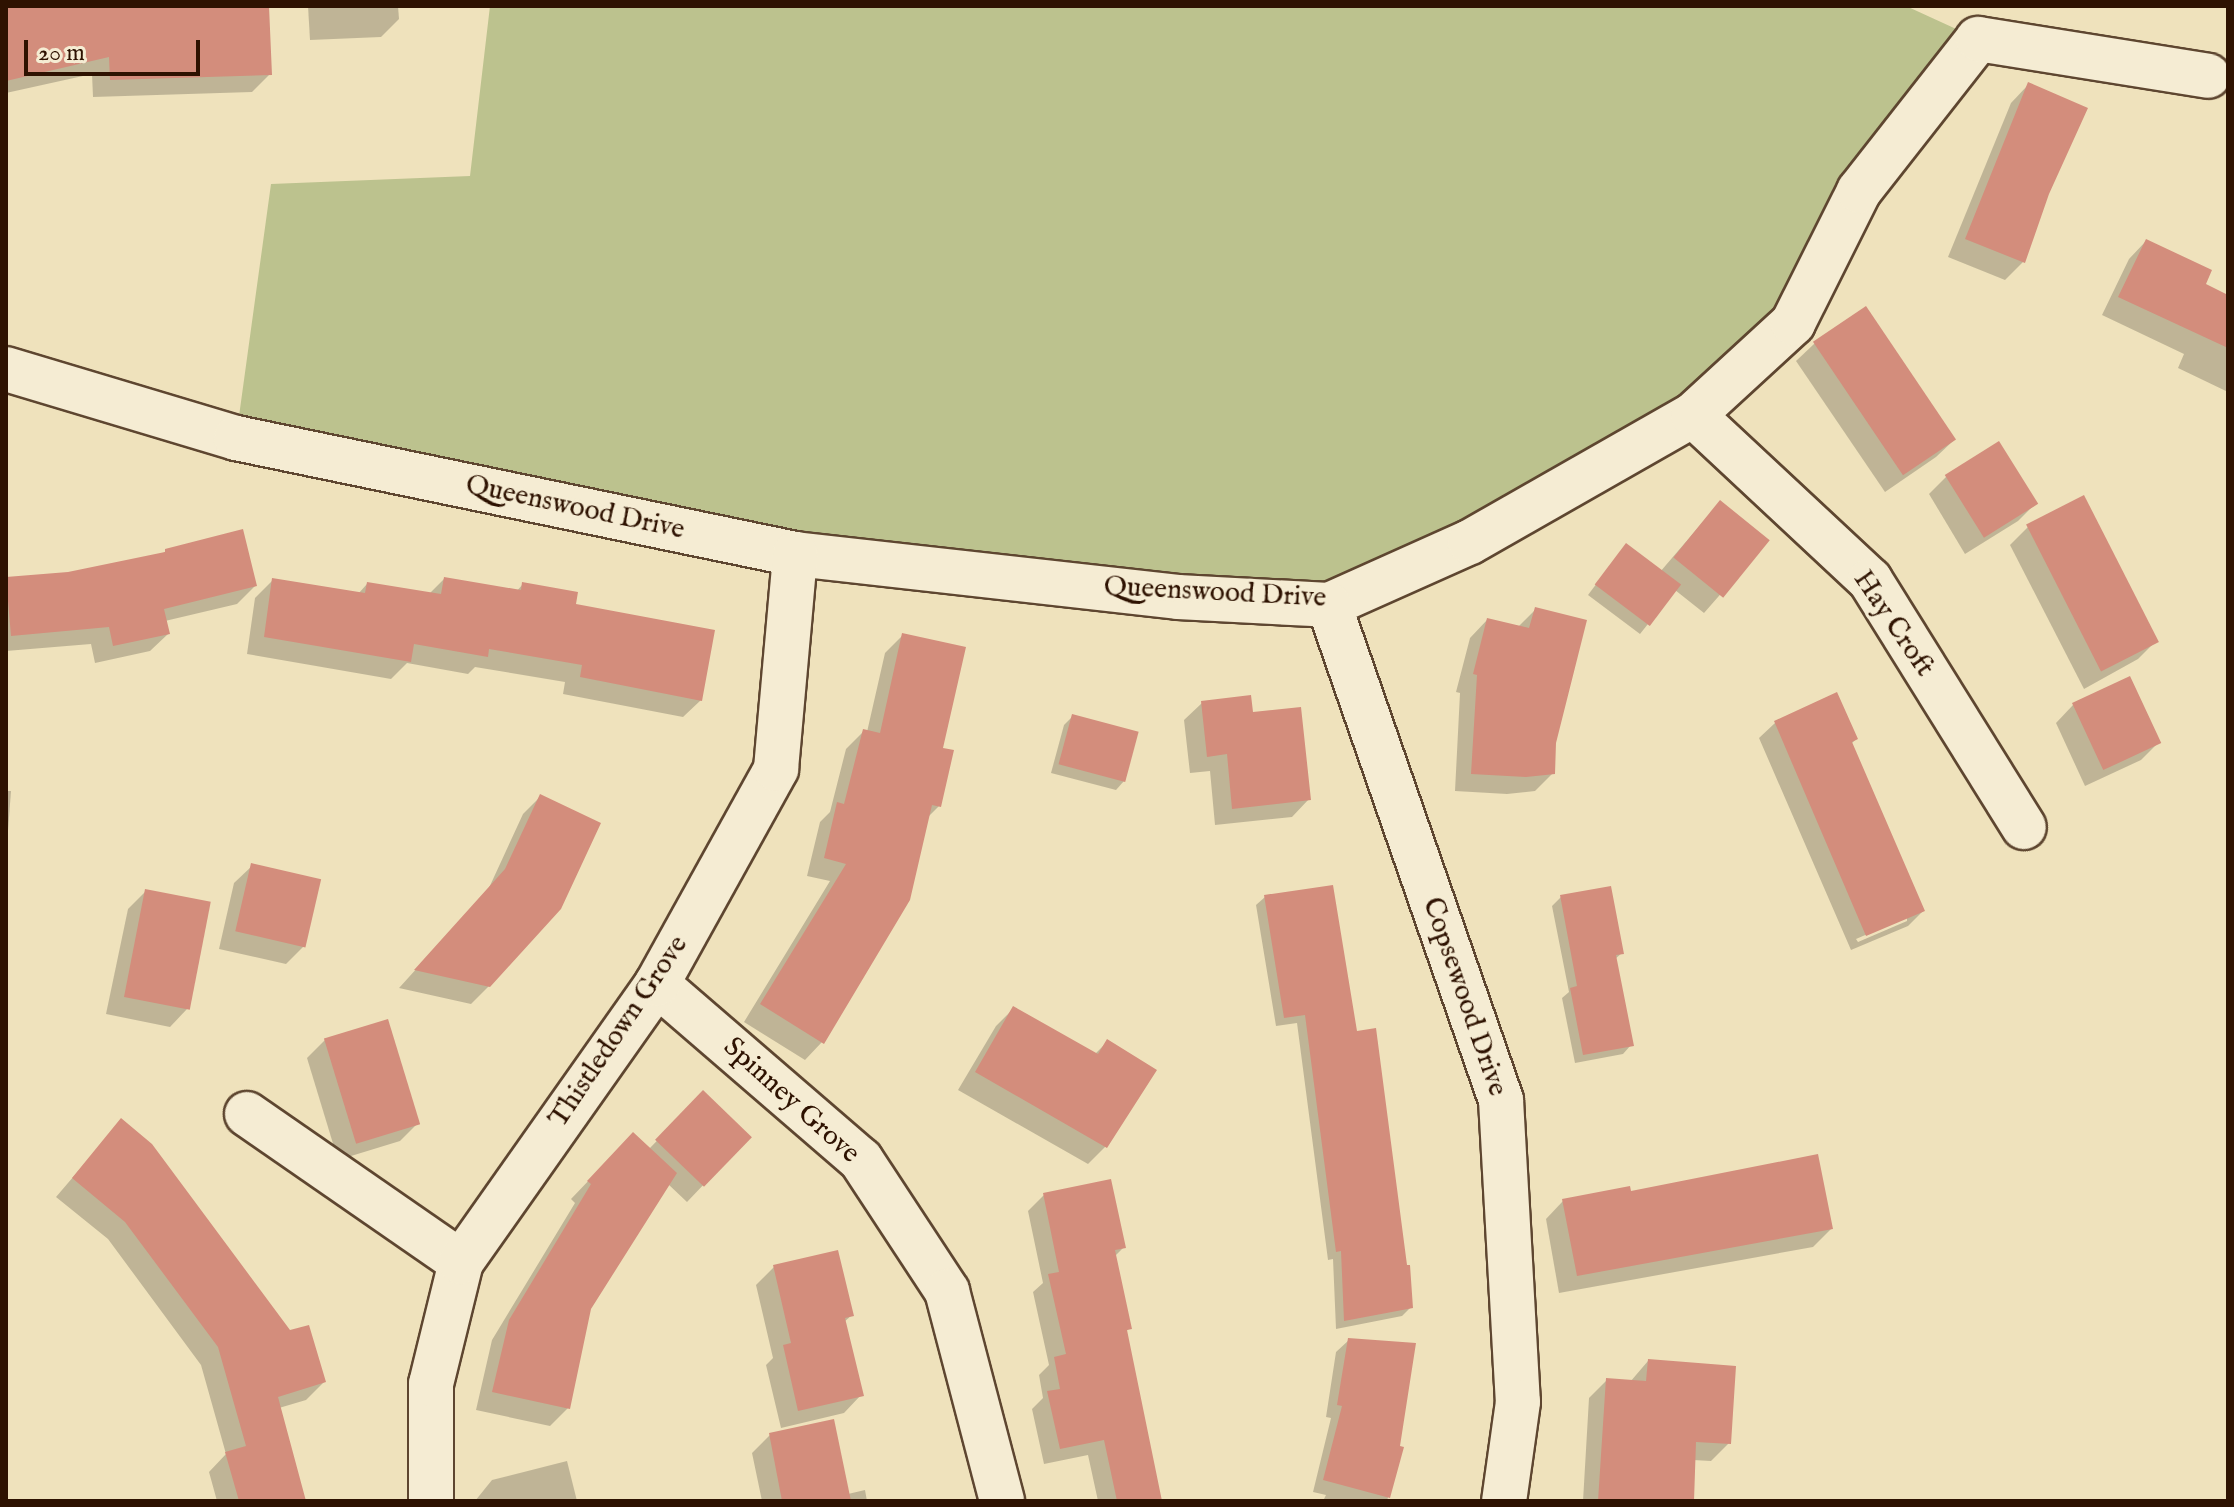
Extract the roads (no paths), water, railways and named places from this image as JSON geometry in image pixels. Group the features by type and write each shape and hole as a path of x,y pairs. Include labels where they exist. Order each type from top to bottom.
{"street":[{"name":"Queenswood Drive","path":"6,369 236,438 795,554 1178,597 1329,605 1470,542 1693,415 1793,323 1859,191 1978,39 2208,76"},
{"name":"Hay Croft","path":"1693,415 1870,580 2024,827"},
{"name":"Thistledown Grove","path":"431,1501 431,1384 461,1262 657,984 776,769 795,554"},
{"name":"Copsewood Drive","path":"1329,605 1501,1100 1518,1402 1504,1501"},
{"name":"Spinney Grove","path":"657,984 861,1160 947,1291 1002,1501"},
{"path":"247,1114 461,1262"}]}
